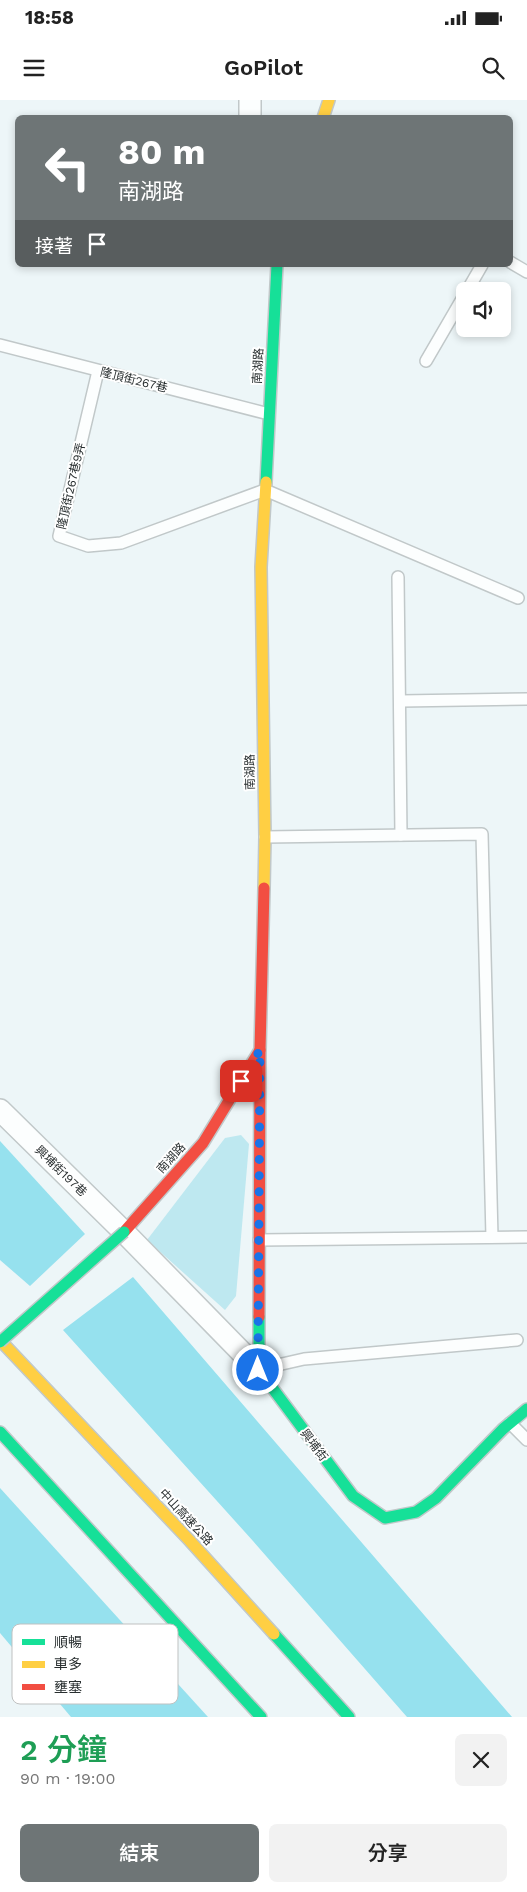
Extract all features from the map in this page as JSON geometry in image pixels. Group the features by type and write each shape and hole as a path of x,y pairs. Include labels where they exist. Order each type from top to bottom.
{"main road":[{"path":"325,115 329,100"},
{"name":"南湖路","path":"0,1341 124,1232 203,1143 260,1050 265,837 261,567 277,267"},
{"path":"258,1370 260,1050"},
{"name":"中山高速公路","path":"0,1341 190,1541 349,1717"},
{"name":"興埔街","path":"258,1370 353,1496 385,1518 416,1512 436,1498 510,1423 527,1409"},
{"path":"0,1432 176,1624"},
{"path":"178,1626 261,1717"}],"street":[{"path":"250,100 250,115"},
{"name":"興埔街197巷","path":"0,1110 124,1232"},
{"name":"興埔街","path":"124,1232 258,1370"}],"lane":[{"path":"519,267 527,258"},
{"path":"472,282 481,267"},
{"path":"426,361 456,310"},
{"name":"隆頂街267巷","path":"0,345 269,414"},
{"name":"隆頂街267巷9弄","path":"98,371 59,536 88,546 121,543 265,490"},
{"path":"265,490 518,598"},
{"path":"398,577 401,835"},
{"path":"400,701 527,698"},
{"path":"265,837 482,834 492,1237"},
{"path":"259,1240 527,1237"},
{"path":"258,1370 304,1359 517,1340"},
{"path":"510,1423 527,1440"}],"shaded area":[{"path":"241,1135 249,1144 236,1296 225,1310 147,1240 225,1138"},
{"path":"0,1141 85,1234 30,1286 0,1260"},
{"path":"133,1277 512,1717 407,1717 253,1541 63,1330"},
{"path":"0,1488 124,1624 12,1624 12,1647 0,1633"},
{"path":"178,1684 208,1717 71,1717 60,1704 178,1704"}],"traffic: fast":[{"path":"266,482 277,267"},
{"path":"0,1342 124,1232"},
{"path":"259,1317 259,1370 353,1496 385,1518 416,1512 436,1498 503,1429 527,1409"},
{"path":"0,1432 176,1624"},
{"path":"178,1626 261,1717"},
{"path":"274,1634 349,1717"}],"traffic: slow":[{"path":"324,115 329,100"},
{"path":"264,888 261,567 266,482"},
{"path":"0,1340 190,1541 274,1634"}],"traffic: jam":[{"path":"259,1317 260,1050 264,888"},
{"path":"124,1232 203,1143 260,1050"}],"route":[{"path":"241,1081 260,1050 258,1370"}]}
